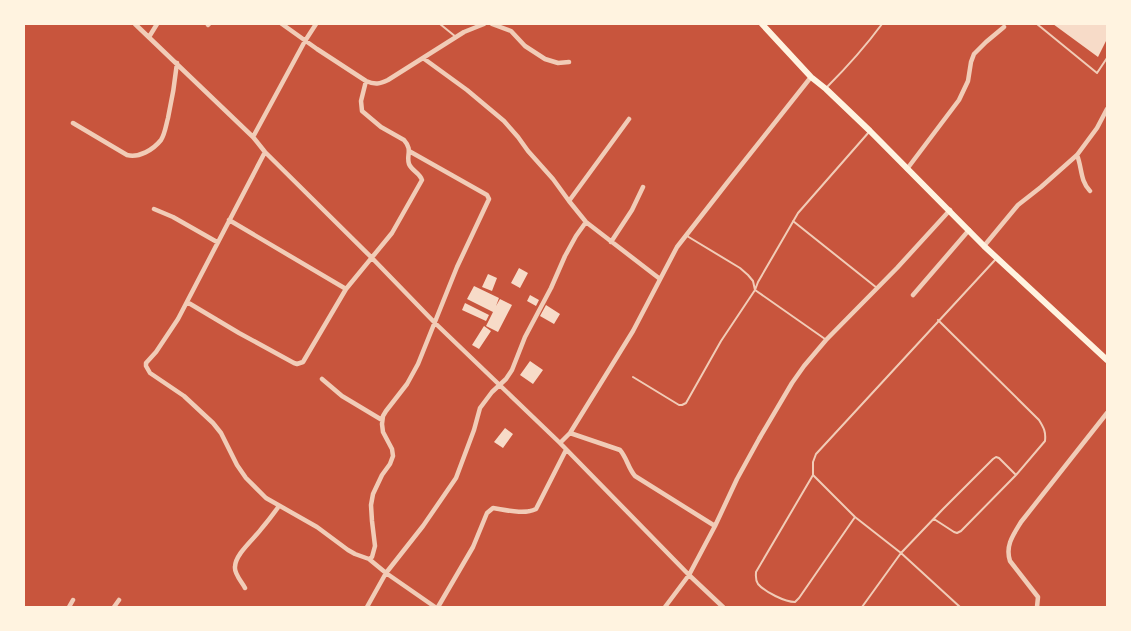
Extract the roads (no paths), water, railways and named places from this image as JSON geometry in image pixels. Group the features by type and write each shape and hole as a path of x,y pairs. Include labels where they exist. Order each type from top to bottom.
{"main road":[{"path":"762,24 811,77 826,89 950,210 996,258 1107,360"}],"street":[{"path":"135,24 253,137 265,152 372,258 434,323 560,443 689,575 723,607"},
{"path":"149,37 156,24"},
{"path":"282,24 366,82 379,84 472,28 484,24"},
{"path":"253,137 316,24"},
{"path":"492,24 511,31 524,46 545,60 558,63 569,62"},
{"path":"907,169 958,100 968,81 970,62 974,54 1004,27"},
{"path":"424,58 504,121 553,178 586,222 660,279"},
{"path":"72,123 127,155 137,156 147,152 160,141 164,132 176,80 177,64"},
{"path":"560,443 570,433 633,331 677,248 726,183 811,77"},
{"path":"187,302 297,364 303,362 346,289 392,233 421,183 422,178 409,164 408,145 404,140 387,131 362,111 361,101 366,82"},
{"path":"984,246 1018,205 1077,155 1097,128 1107,109"},
{"path":"569,201 629,119"},
{"path":"369,559 375,546 372,500 376,488 394,456 383,432 382,420 386,411 413,375 424,352 457,267 489,198 487,195 409,151"},
{"path":"265,152 178,319 146,363 146,368 150,373 184,396 208,418 221,434 236,465 266,498 317,527 348,550 369,559 386,573 437,607 472,547 487,513 493,508 525,512 536,509 566,450"},
{"path":"1077,155 1084,183 1090,191"},
{"path":"611,242 632,210 643,187"},
{"path":"154,209 173,217 217,242"},
{"path":"665,607 689,575 737,479 776,409 804,366 826,340 950,210"},
{"path":"229,220 346,289"},
{"path":"367,607 386,573 423,526 456,478 480,408 512,370 525,337 551,288 565,256 586,222"},
{"path":"913,295 969,230"},
{"path":"322,379 342,396 382,420"},
{"path":"1037,607 1038,597 1010,561 1008,555 1010,540 1021,522 1107,413"},
{"path":"570,433 620,450 636,476 715,526"},
{"path":"245,588 235,570 236,560 279,506"},
{"path":"69,607 74,600"},
{"path":"114,607 119,600"}],"lane":[{"path":"440,24 457,37"},
{"path":"826,89 882,24"},
{"path":"1037,24 1097,73 1107,58"},
{"path":"633,377 679,405 684,404 688,400 721,341 756,290 758,282 798,213 870,132"},
{"path":"793,221 877,288"},
{"path":"686,236 740,268 753,281 756,290 826,340"},
{"path":"855,517 795,602 784,600 759,584 756,572 813,475 813,462 816,454 996,258"},
{"path":"934,519 954,532 961,531 1016,475 1045,441 1046,435 1045,428 1039,420 938,320"},
{"path":"862,607 901,553 995,458 999,458 1016,475"},
{"path":"813,475 855,517 901,553 960,607"}]}
